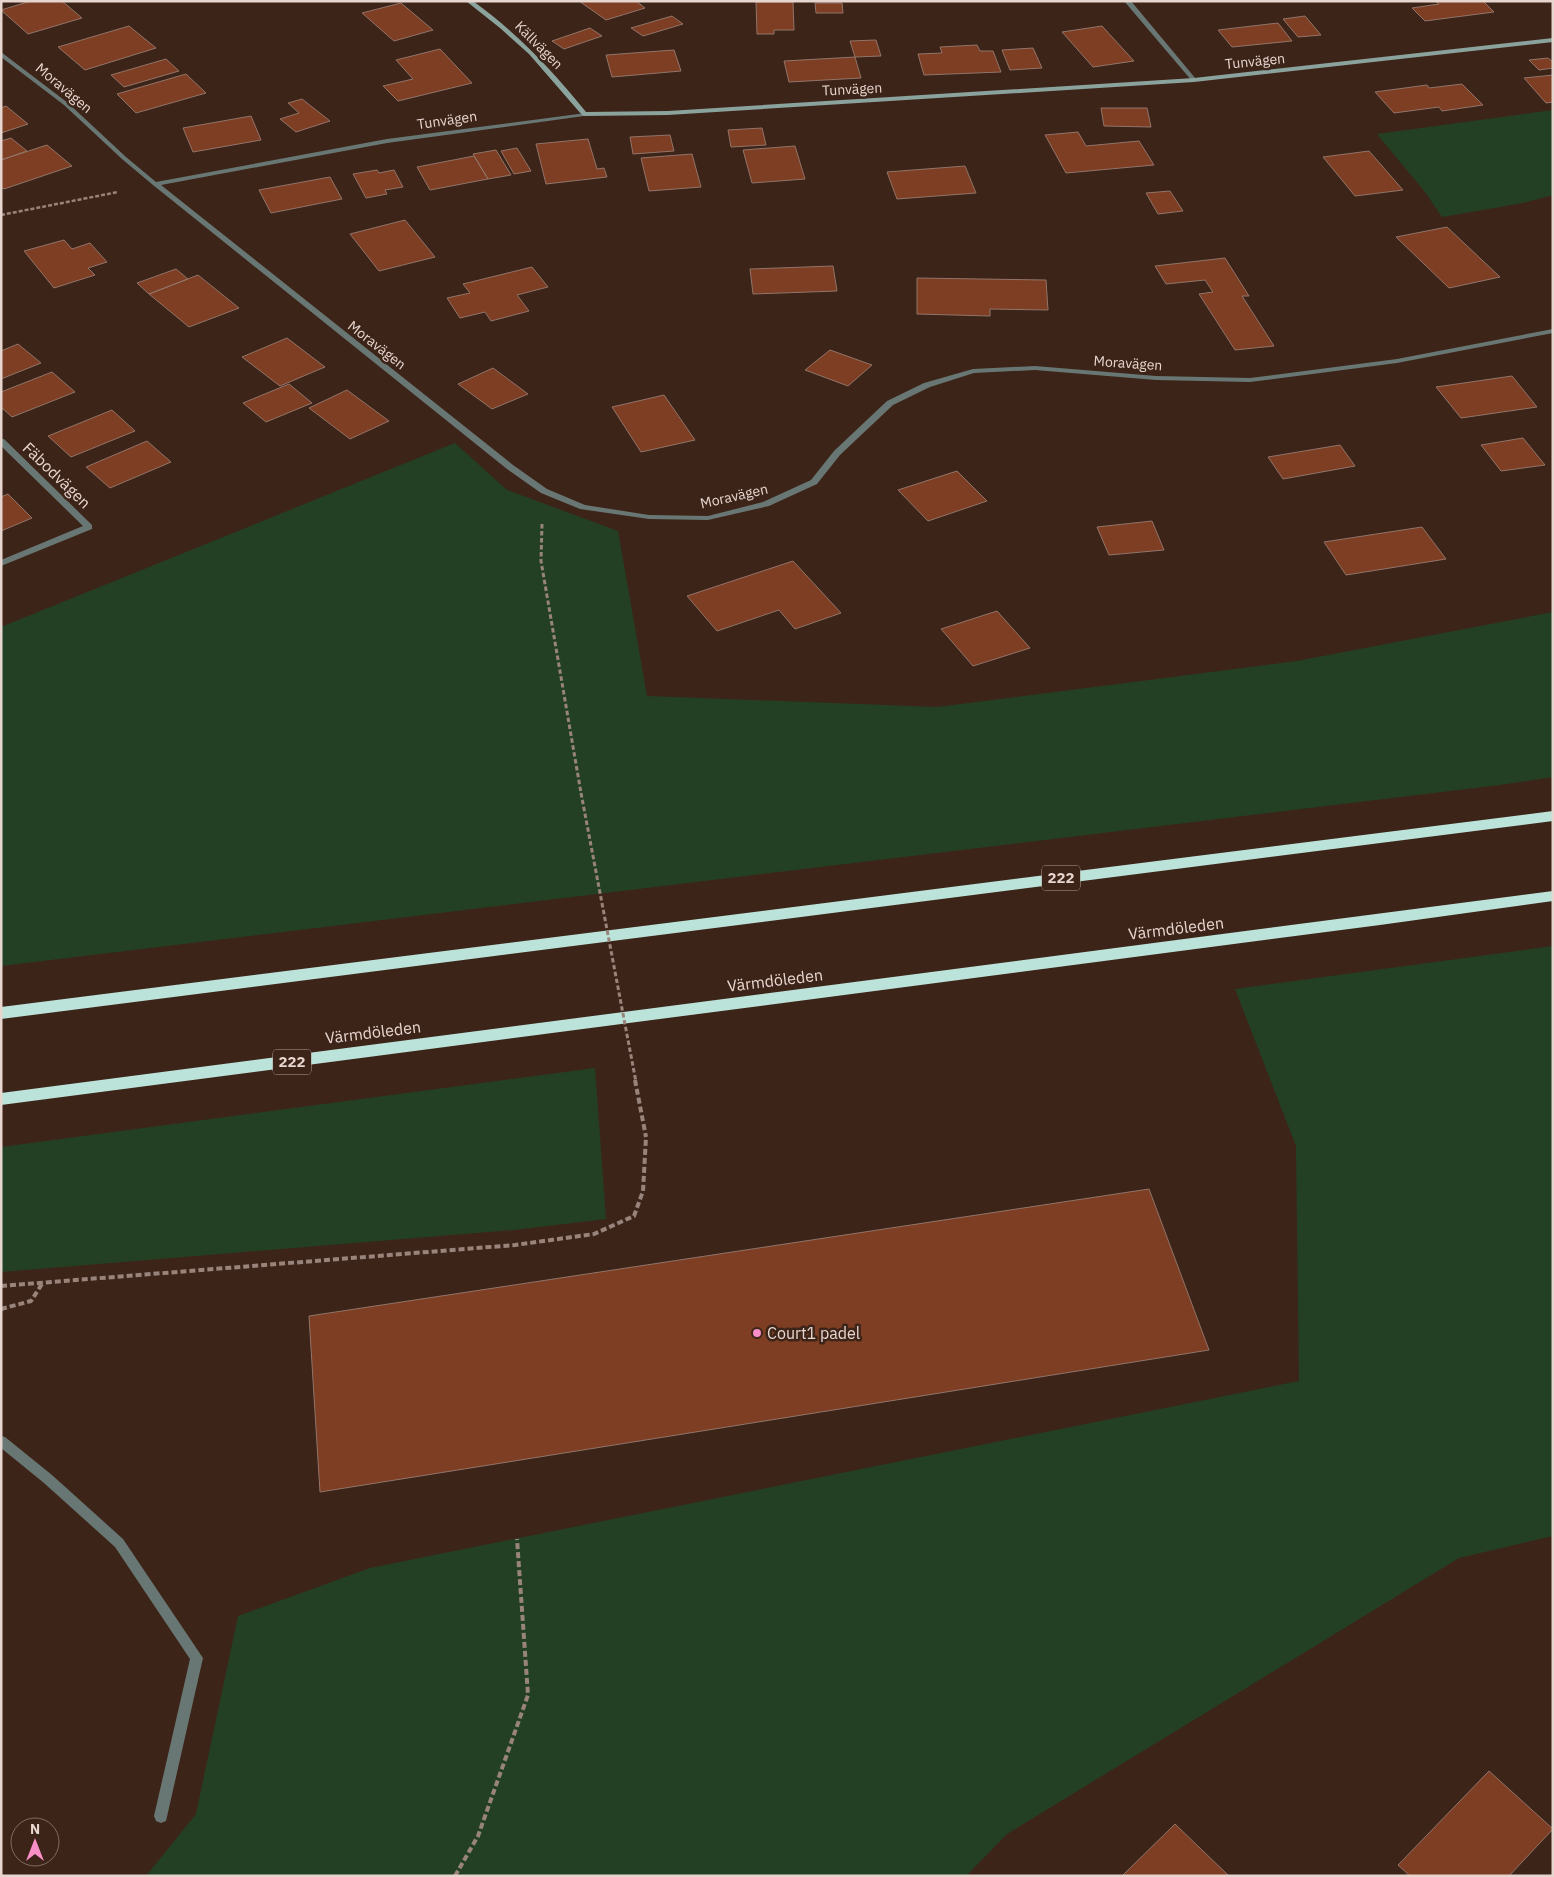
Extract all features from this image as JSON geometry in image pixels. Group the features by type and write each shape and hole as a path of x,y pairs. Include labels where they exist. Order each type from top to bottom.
{"highway":[{"name":"222","path":"1,1013 1553,816"},
{"name":"Värmdöleden","path":"1,1099 1553,896"}],"street":[{"name":"Källvägen","path":"469,1 514,36 550,71 584,114"},
{"path":"1127,1 1194,80"},
{"name":"Tunvägen","path":"155,184 387,141 584,114 668,113 1194,80 1553,40"},
{"name":"Moravägen","path":"1,54 66,104 124,158 300,301 544,491 583,507 649,517 708,518 766,504 814,482 838,453 890,403 926,385 973,371 1035,368 1156,378 1250,380 1397,362 1553,331"},
{"name":"Fäbodvägen","path":"1,441 89,527 1,563"},
{"path":"1,1441 48,1479 119,1543 197,1658 161,1816"}],"path":[{"path":"1,215 155,184"},
{"path":"1,1286 515,1245 594,1234 634,1216 643,1191 646,1137 581,793 541,561 544,491"},
{"path":"1,1309 31,1301 42,1284"},
{"path":"455,1876 478,1836 528,1695 517,1539"}],"green space":[{"path":"1553,110 1553,195 1523,203 1442,217 1425,192 1377,134"},
{"path":"455,443 507,490 618,531 647,696 937,707 1297,661 1553,612 1553,777 1500,785 1,966 1,627"},
{"path":"1553,946 1553,1536 1459,1558 1007,1834 966,1876 146,1876 196,1814 238,1616 370,1568 1299,1381 1296,1146 1235,989"},
{"path":"595,1068 606,1219 514,1230 1,1272 1,1147"}],"building":[{"path":"31,1 62,1 82,18 28,34 1,10"},
{"path":"579,1 636,1 645,8 606,20"},
{"path":"1435,1 1483,1 1494,12 1425,21 1412,8 1439,4"},
{"path":"756,2 793,2 794,30 774,30 774,34 757,34"},
{"path":"401,3 433,30 394,41 362,13"},
{"path":"815,3 842,3 843,13 816,13"},
{"path":"672,16 683,24 643,36 631,28"},
{"path":"1305,16 1321,35 1298,37 1283,19"},
{"path":"1278,23 1292,41 1232,47 1218,30"},
{"path":"129,26 156,48 85,70 58,47"},
{"path":"1102,26 1134,61 1093,67 1062,32"},
{"path":"590,28 602,36 564,49 552,41"},
{"path":"876,40 881,56 855,57 850,41"},
{"path":"977,45 980,51 993,51 1001,72 924,75 918,54 942,53 940,47"},
{"path":"1033,48 1042,68 1010,70 1002,50"},
{"path":"440,49 472,83 398,101 383,86 413,79 396,60"},
{"path":"674,50 681,71 612,77 606,55"},
{"path":"855,57 861,78 789,82 784,61"},
{"path":"1548,58 1553,62 1553,68 1539,70 1529,60"},
{"path":"166,59 179,71 124,87 111,75"},
{"path":"186,74 206,93 136,113 117,94"},
{"path":"1553,75 1553,102 1546,103 1524,78"},
{"path":"1462,84 1483,105 1442,111 1439,107 1394,113 1375,92 1427,85 1429,88"},
{"path":"302,99 330,121 296,132 280,119 299,113 288,103"},
{"path":"6,106 28,124 1,133 1,108"},
{"path":"1101,108 1147,108 1151,127 1104,126"},
{"path":"251,116 261,140 193,152 183,128"},
{"path":"762,128 766,145 731,147 728,130"},
{"path":"1078,132 1086,146 1139,141 1154,165 1066,173 1045,135"},
{"path":"670,135 674,151 633,154 630,137"},
{"path":"11,138 27,151 1,160 1,141"},
{"path":"588,139 597,169 604,168 607,177 546,184 536,144"},
{"path":"47,145 72,166 4,189 1,187 1,160"},
{"path":"795,146 805,179 752,183 743,150"},
{"path":"517,148 531,171 514,174 501,151"},
{"path":"496,150 511,175 488,179 473,154"},
{"path":"1369,151 1403,190 1355,196 1323,157"},
{"path":"692,154 701,187 649,191 641,158"},
{"path":"474,156 488,179 430,190 417,167"},
{"path":"965,166 976,193 897,199 887,172"},
{"path":"377,170 379,173 394,170 403,187 385,190 387,194 366,198 353,174"},
{"path":"330,177 342,199 271,213 259,190"},
{"path":"1170,191 1183,211 1158,214 1146,193"},
{"path":"405,220 435,257 379,271 350,234"},
{"path":"1447,227 1500,277 1449,288 1396,237"},
{"path":"64,240 72,249 90,243 107,262 88,268 95,275 54,288 24,251"},
{"path":"1225,258 1249,296 1242,296 1274,346 1235,350 1199,294 1213,292 1205,280 1166,284 1155,266"},
{"path":"833,266 837,291 753,294 750,269"},
{"path":"532,267 548,287 517,295 529,311 491,321 485,312 460,318 447,298 470,293 463,284"},
{"path":"176,269 188,279 149,294 137,283"},
{"path":"198,275 239,308 189,327 149,294"},
{"path":"917,278 1046,280 1048,310 990,309 990,316 917,314"},
{"path":"287,338 325,367 280,386 242,357"},
{"path":"18,344 41,363 1,379 1,351"},
{"path":"830,350 872,365 848,386 805,370"},
{"path":"493,368 528,394 492,409 458,384"},
{"path":"52,372 75,392 12,417 1,407 1,392"},
{"path":"1512,376 1537,407 1461,418 1436,387"},
{"path":"289,384 312,403 266,422 243,403"},
{"path":"347,390 389,421 350,439 309,408"},
{"path":"664,395 695,440 641,452 612,407"},
{"path":"112,410 135,431 71,457 48,436"},
{"path":"1523,438 1545,465 1501,471 1481,445"},
{"path":"147,441 171,462 110,488 86,467"},
{"path":"1340,445 1355,466 1283,479 1268,457"},
{"path":"957,471 987,501 928,521 898,490"},
{"path":"8,494 32,518 1,531 1,497"},
{"path":"1152,521 1164,550 1109,555 1097,527"},
{"path":"1422,527 1446,559 1346,575 1324,542"},
{"path":"793,561 841,613 795,629 779,610 717,631 687,596"},
{"path":"997,611 1030,648 973,666 941,629"},
{"name":"Court1 padel","path":"1149,1189 1209,1350 320,1492 309,1316"},
{"path":"1489,1771 1553,1829 1509,1876 1410,1876 1398,1865"},
{"path":"1175,1824 1229,1876 1122,1876"}],"place":[{"name":"Court1 padel","path":"757,1333"}]}
